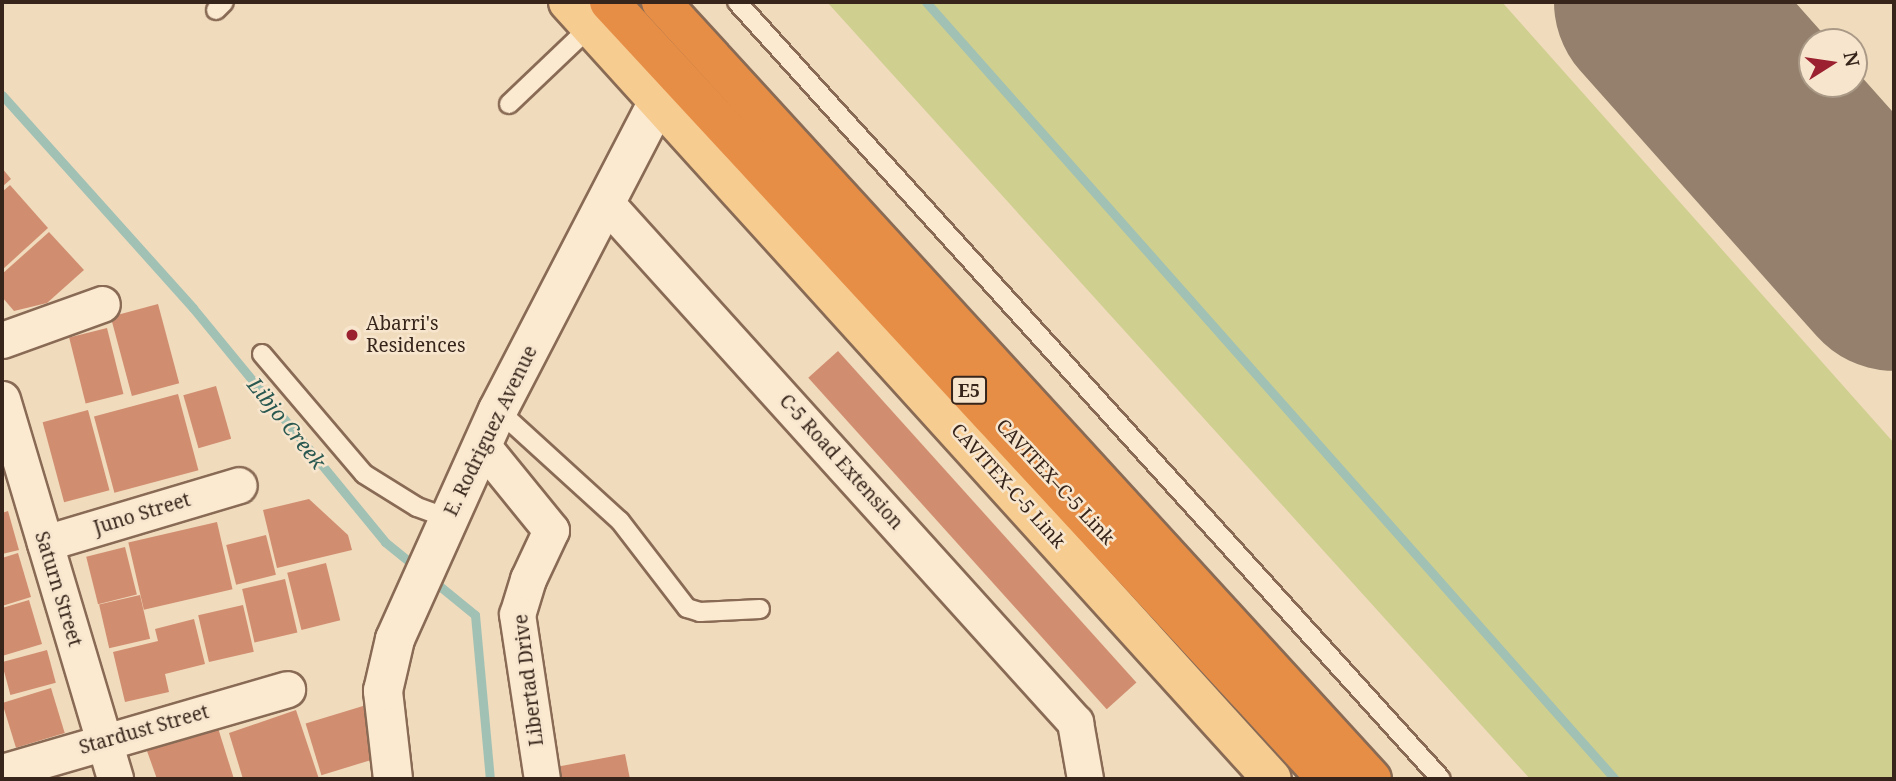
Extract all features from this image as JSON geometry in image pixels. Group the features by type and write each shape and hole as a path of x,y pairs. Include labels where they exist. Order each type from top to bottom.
{"highway":[{"name":"CAVITEX–C-5 Link","path":"661,2 1371,779"},
{"name":"CAVITEX–C-5 Link","path":"589,10 1327,779"}],"main road":[{"path":"589,10 659,100"},
{"name":"E. Rodriguez Avenue","path":"393,779 383,691 395,639 481,444 659,100"},
{"name":"CAVITEX-C-5 Link","path":"659,100 1272,779"}],"street":[{"name":"C-5 Road Extension","path":"606,203 1075,722 1085,779"},
{"path":"2,340 102,304"},
{"name":"Saturn Street","path":"2,399 116,779"},
{"name":"Libertad Drive","path":"481,444 551,530 528,579 517,614 541,779"},
{"name":"Juno Street","path":"45,543 239,485"},
{"name":"Stardust Street","path":"2,772 287,689"}],"lane":[{"path":"737,2 1441,779"},
{"path":"509,104 589,10"},
{"path":"262,354 364,474 416,507 447,521"},
{"path":"498,410 620,521 687,608 700,612 760,609"}],"green space":[{"path":"827,2 1502,2 1894,443 1894,779 1530,779"}],"building":[{"path":"2,168 11,179 2,187"},
{"path":"10,185 48,228 2,270 2,192"},
{"path":"49,232 84,270 47,303 14,311 2,297 2,274"},
{"path":"158,304 179,383 132,396 111,317"},
{"path":"107,328 123,394 86,403 69,337"},
{"path":"838,351 1136,682 1107,709 808,378"},
{"path":"216,386 231,439 198,448 183,395"},
{"path":"178,394 198,470 114,493 94,417"},
{"path":"88,410 109,490 64,502 43,422"},
{"path":"309,499 348,535 352,550 277,568 263,510"},
{"path":"8,511 19,550 2,554 2,513"},
{"path":"217,522 233,589 144,610 128,542"},
{"path":"266,535 276,575 236,585 226,545"},
{"path":"125,547 137,595 98,604 86,557"},
{"path":"18,553 31,597 2,606 2,558"},
{"path":"326,563 340,620 301,630 287,573"},
{"path":"285,579 297,633 255,642 242,589"},
{"path":"140,595 150,639 109,648 99,604"},
{"path":"29,600 42,644 2,656 2,608"},
{"path":"243,605 254,652 209,662 198,615"},
{"path":"194,619 205,664 165,674 169,692 125,702 113,652 158,641 155,629"},
{"path":"47,650 56,683 10,695 2,662"},
{"path":"51,688 65,733 16,748 2,703"},
{"path":"363,706 379,758 321,775 306,724"},
{"path":"296,710 319,779 243,779 229,733"},
{"path":"218,728 234,779 157,779 147,751"},
{"path":"625,754 630,779 558,779 556,767"}],"waterway":[{"path":"926,2 1615,779"},
{"name":"Libjo Creek","path":"2,95 193,308 385,542 417,568"},
{"name":"Libjo Creek","path":"431,579 475,615 490,779"}],"runway":[{"path":"1657,2 1894,268"}],"place":[{"name":"Abarri's Residences","path":"352,335"}]}
